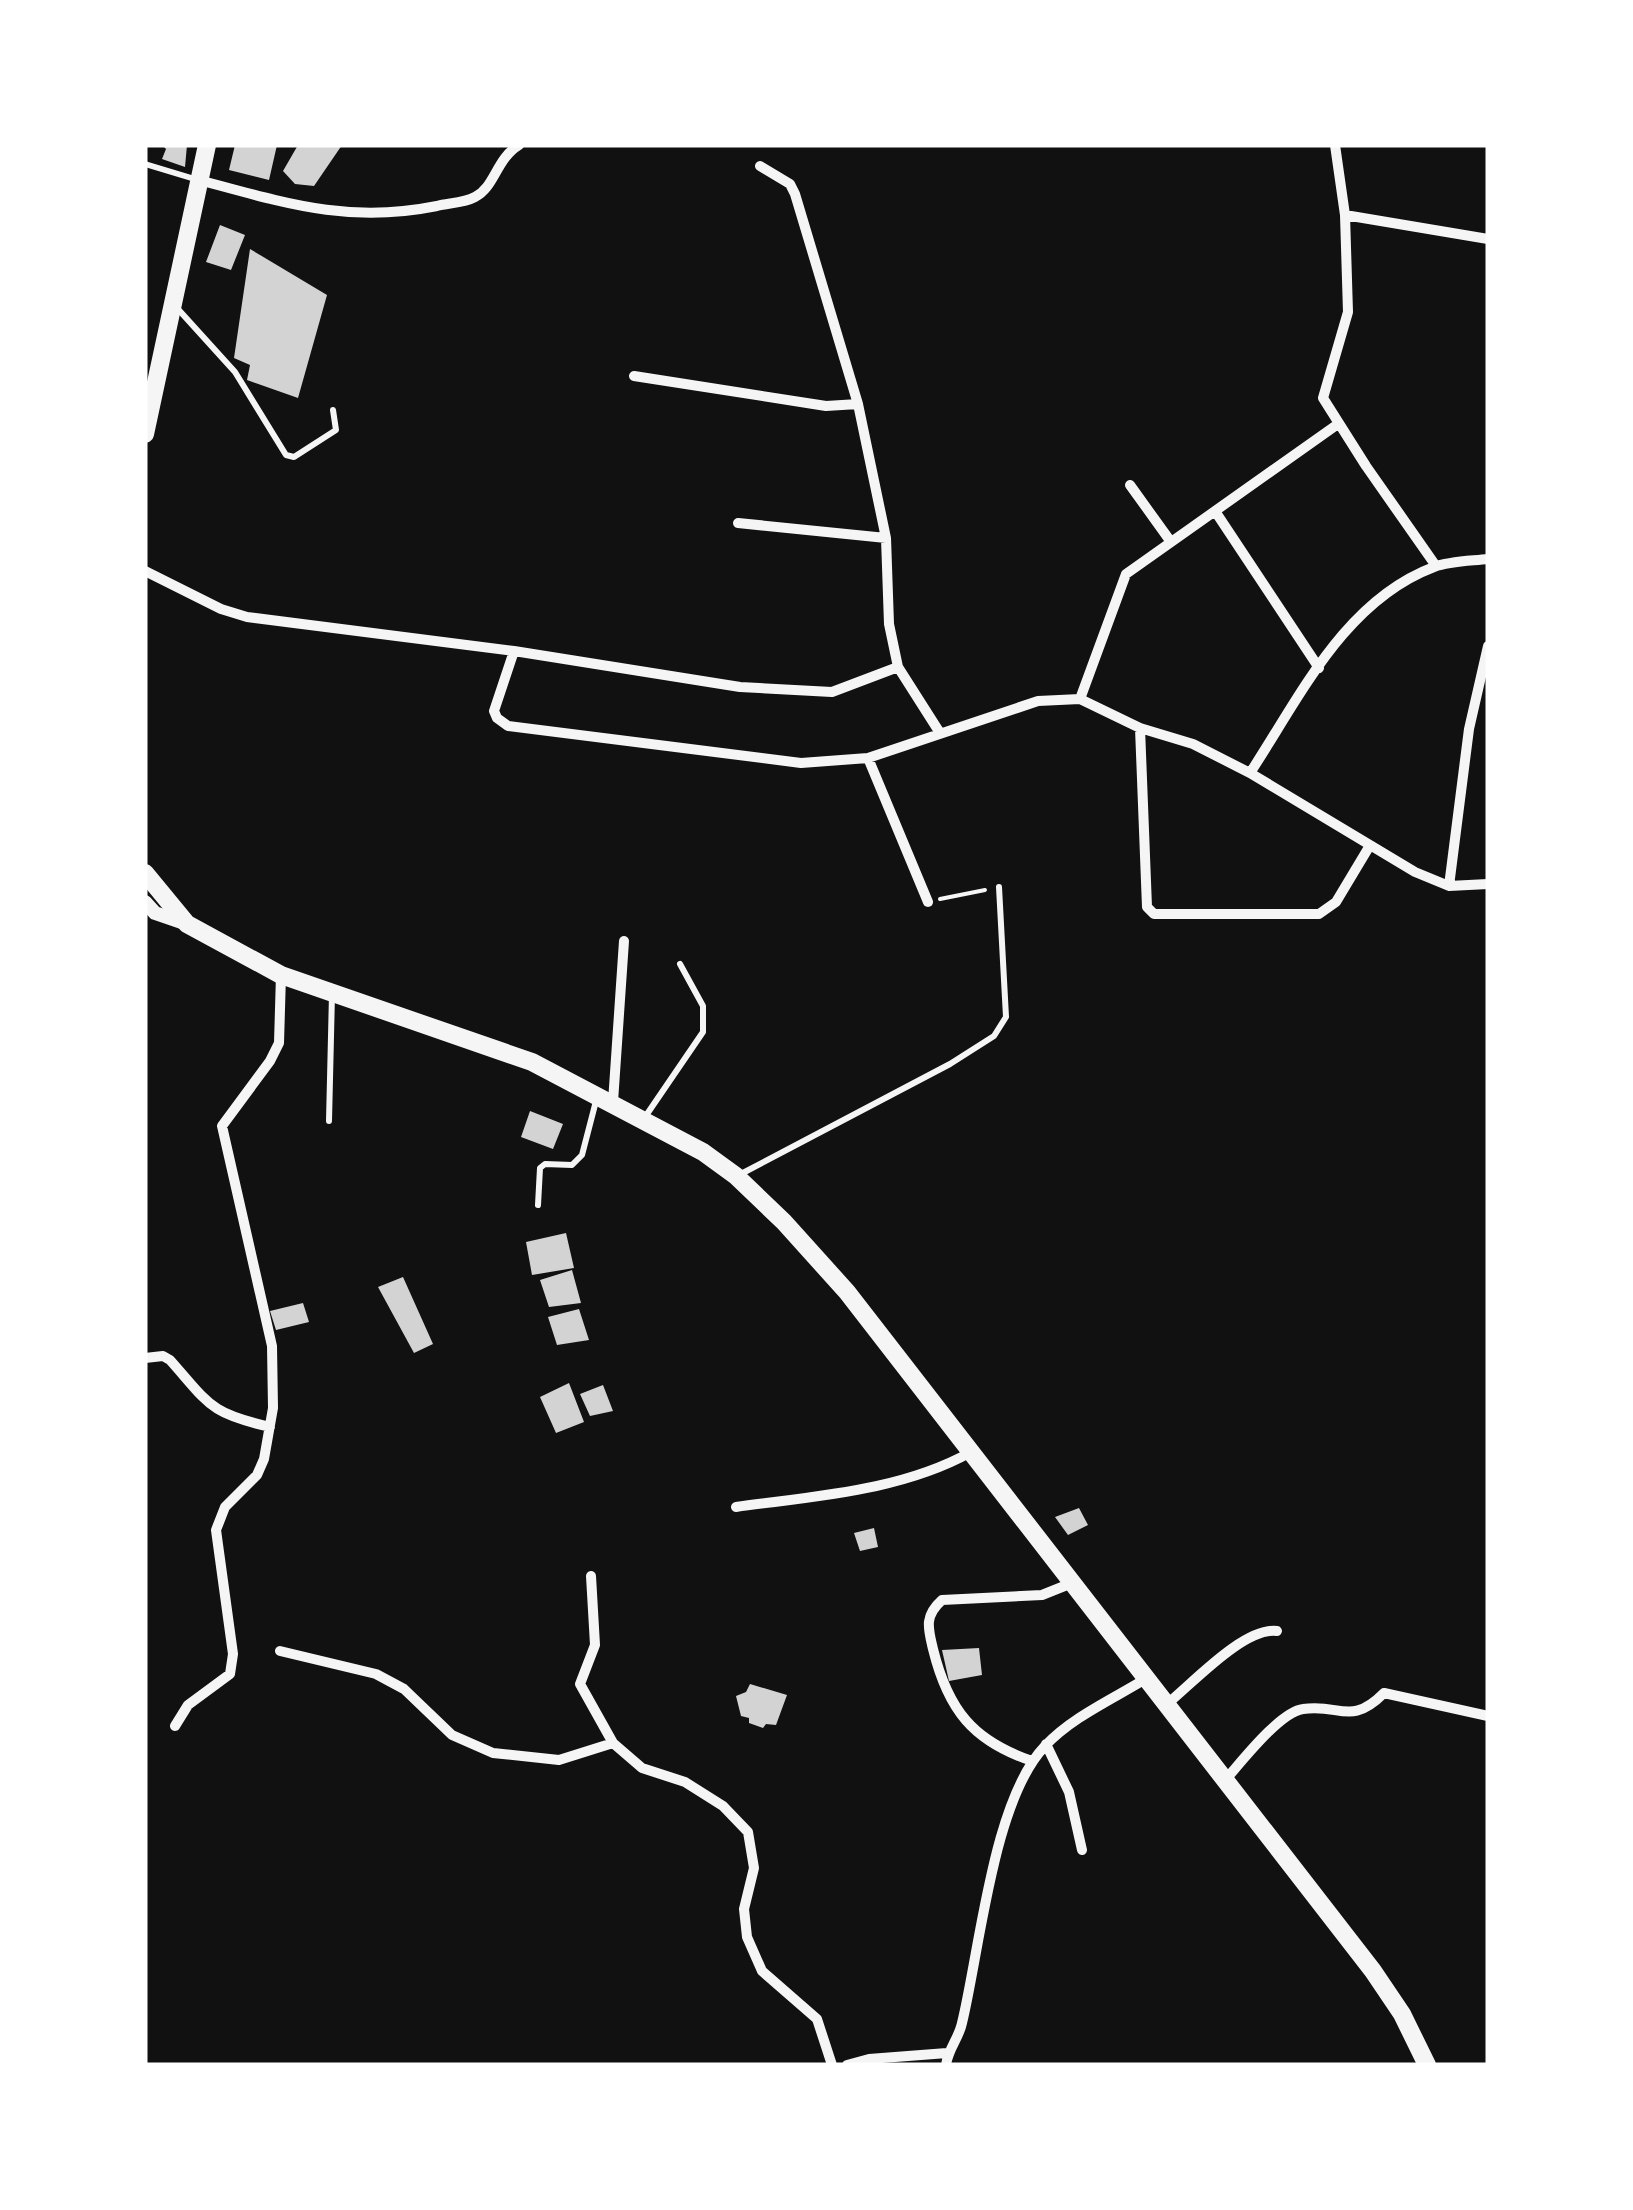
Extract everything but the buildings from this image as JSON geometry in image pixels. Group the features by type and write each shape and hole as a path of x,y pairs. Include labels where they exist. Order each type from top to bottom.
{"main road":[{"path":"145,434 207,145"},
{"path":"145,873 187,924 281,976 532,1062 644,1118 736,1176 847,1292 1227,1778 1373,1971 1402,2014 1427,2065"}],"street":[{"path":"200,180 295,206 348,214 397,214 474,198 487,187 507,152 518,145"},
{"path":"1335,145 1345,215 1348,312 1323,398 1436,566"},
{"path":"760,166 790,184 795,194 858,404 886,538 890,624 898,666 940,734"},
{"path":"1345,215 1488,239"},
{"path":"634,376 826,406 858,404"},
{"path":"1080,699 1126,574 1338,424"},
{"path":"1130,485 1171,542"},
{"path":"1215,511 1319,668"},
{"path":"738,522 886,538"},
{"path":"1250,773 1359,614 1388,591 1436,566 1488,559"},
{"path":"145,571 221,609 248,617 514,650 740,687 832,692 898,666"},
{"path":"1449,886 1469,729 1488,646"},
{"path":"514,650 494,712 508,726 801,763 868,758 1038,701 1080,699 1140,728 1193,744 1250,773 1415,872 1449,886 1488,884"},
{"path":"1140,728 1147,907 1154,914 1319,914 1336,902 1369,847"},
{"path":"868,758 928,902"},
{"path":"145,902 155,913 187,924"},
{"path":"606,1098 624,942"},
{"path":"175,1726 188,1705 230,1674 233,1654 216,1530 225,1507 257,1474 264,1459 273,1408 272,1346 222,1126 279,1043 281,976"},
{"path":"145,1358 163,1356 170,1360 211,1407 221,1413 270,1427"},
{"path":"736,1507 845,1492 939,1470 971,1452"},
{"path":"590,1576 595,1645 580,1684 613,1743 642,1768 684,1782 724,1806 748,1832 754,1868 744,1909 747,1938 762,1971 817,2019 832,2065"},
{"path":"1032,1761 1003,1751 963,1719 950,1701 927,1624 930,1610 942,1600 1042,1595 1072,1583"},
{"path":"1167,1704 1247,1638 1264,1629 1277,1630"},
{"path":"280,1651 376,1674 404,1689 452,1735 493,1753 559,1760 613,1743"},
{"path":"847,2065 869,2059 947,2059 961,2028 980,1929 1014,1796 1032,1761 1074,1722 1147,1678"},
{"path":"1227,1778 1287,1716 1301,1709 1354,1712 1368,1708 1384,1693 1488,1716"},
{"path":"1046,1744 1069,1792 1082,1850"}],"lane":[{"path":"145,164 200,180"},
{"path":"173,304 234,372 286,455 294,457 336,430 333,410"},
{"path":"736,1176 950,1064 994,1036 1006,1017 1000,887"},
{"path":"644,1118 703,1032 703,1006 680,964"},
{"path":"328,1121 332,992"},
{"path":"538,1206 540,1168 545,1164 572,1165 582,1154 606,1098"}],"path":[{"path":"928,902 1000,887"}]}
